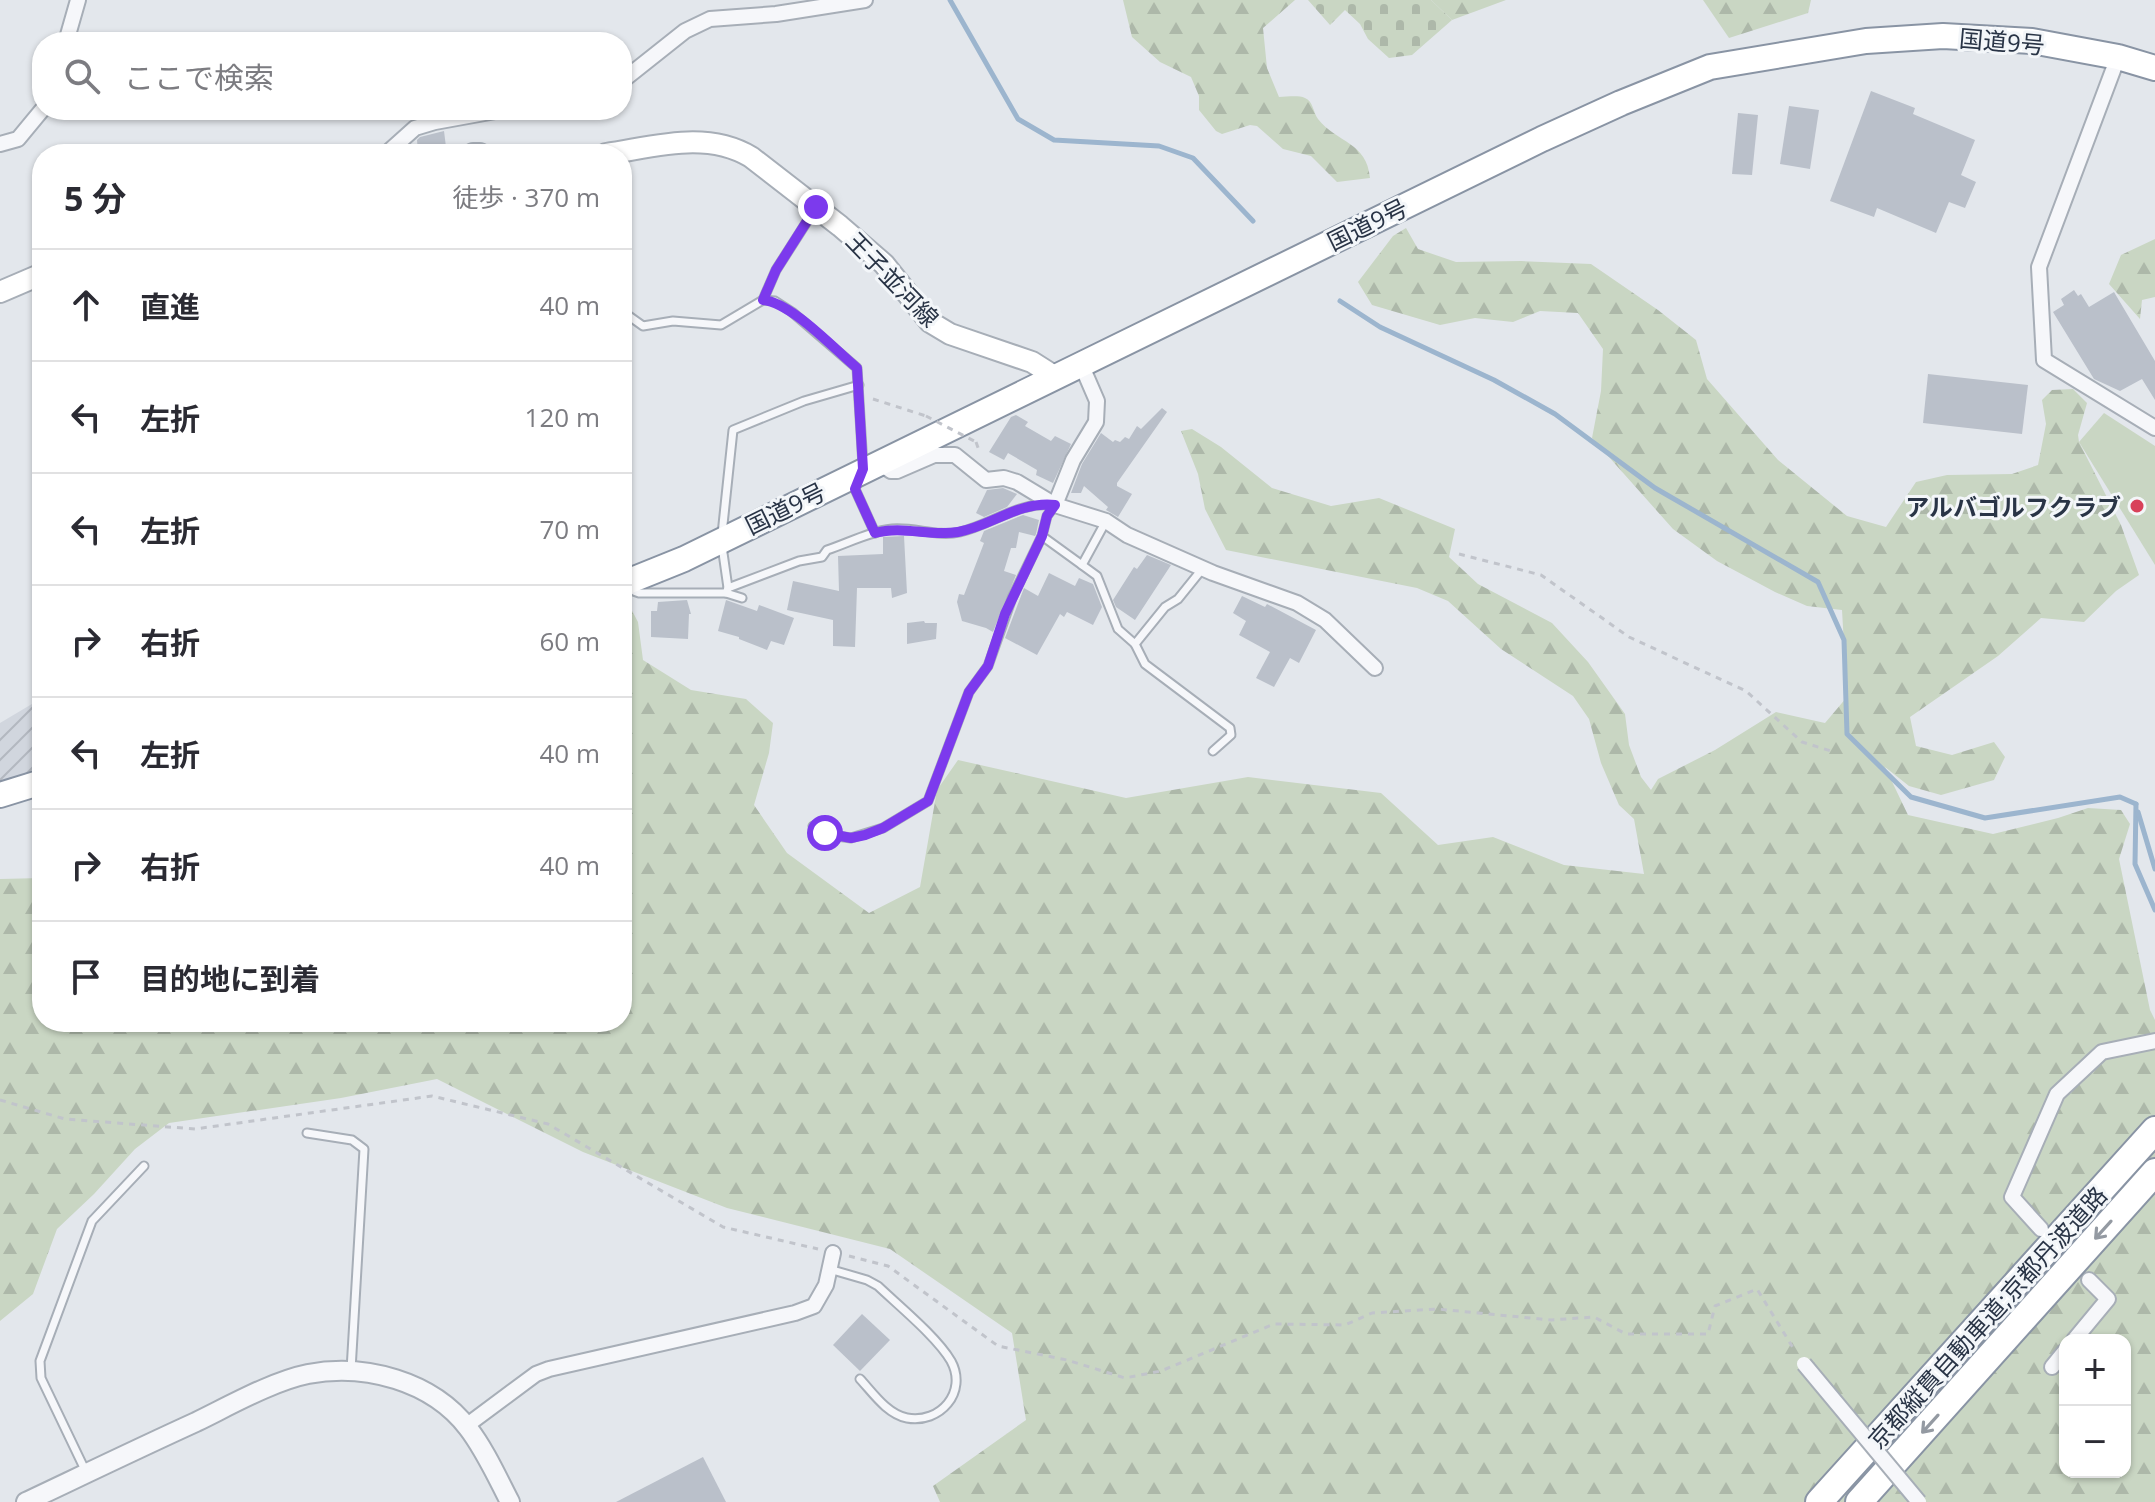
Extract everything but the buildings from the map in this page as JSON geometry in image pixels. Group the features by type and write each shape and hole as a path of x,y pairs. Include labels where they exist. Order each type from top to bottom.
{"highway":[{"name":"国道9号","path":"632,581 1542,139 1710,67 1866,41 1943,36 2032,41 2118,57 2155,68"},
{"path":"0,795 32,785"},
{"name":"京都縦貫自動車道;京都丹波道路","path":"1819,1502 2150,1136"},
{"name":"京都縦貫自動車道;京都丹波道路","path":"1859,1502 2155,1172"}],"main road":[{"name":"王子並河線","path":"632,150 695,141 733,146 816,207 884,264 930,322 950,334 1032,362 1054,376"},
{"path":"0,292 32,278"}],"street":[{"path":"69,32 78,0"},
{"path":"632,73 674,38 710,19 776,14 865,0"},
{"path":"2118,57 2039,267 2044,360 2155,428"},
{"path":"0,144 18,139 34,120"},
{"path":"397,144 415,128 446,120"},
{"path":"1055,505 1073,460 1096,422 1097,401 1081,364"},
{"path":"871,466 897,471 934,455 955,455 986,480 1004,478 1017,482 1055,505 1106,521 1127,535 1203,568 1297,603 1325,620 1375,668"},
{"path":"2041,1229 2012,1197 2057,1094 2102,1052 2155,1041"},
{"path":"466,1426 536,1374 549,1369 795,1313 814,1306 826,1285 833,1253"},
{"path":"2079,1334 2108,1299 2089,1280"},
{"path":"2052,1367 2059,1358"},
{"path":"1804,1364 1919,1502"},
{"path":"26,1502 269,1389 308,1374 351,1371 398,1378 438,1401 466,1426 510,1502"}],"lane":[{"path":"763,300 776,270 816,207"},
{"path":"632,318 643,326 673,321 721,325 763,300 775,301 857,368 871,466 855,489 875,533"},
{"path":"727,591 721,540 733,430 804,401 859,385"},
{"path":"632,590 639,593 727,591 799,561 822,557 827,550 875,533 894,529 943,534 960,532 1018,508 1040,503 1055,505 1047,516 1042,536 1012,598 988,666 969,692 928,801 883,828 851,838 813,826"},
{"path":"1082,565 1106,521"},
{"path":"1042,536 1097,576 1118,629 1135,644 1145,664 1230,728 1231,735 1213,751"},
{"path":"1135,644 1203,568"},
{"path":"727,591 742,598"},
{"path":"307,1133 352,1140 364,1149 351,1371"},
{"path":"87,1473 41,1378 40,1361 92,1221 144,1166"},
{"path":"829,1269 878,1286 942,1349 952,1363 956,1382 952,1397 943,1411 926,1419 906,1418 890,1411 860,1379"}],"path":[{"path":"869,398 926,416 976,442"},
{"path":"1459,554 1541,575 1629,637 1746,691 1802,742 1831,751"},
{"path":"0,1100 65,1119 195,1129 432,1096 548,1124 723,1227 888,1266 998,1346 1067,1360 1125,1378 1161,1371 1274,1324 1345,1325 1372,1313 1437,1309 1551,1320 1594,1317 1626,1334 1708,1334 1715,1306 1757,1289 1804,1364"}],"shaded area":[{"path":"32,704 32,775 0,786 0,723"}],"green space":[{"path":"1123,0 1295,0 1263,28 1267,68 1279,97 1308,99 1318,119 1363,157 1370,178 1337,182 1311,156 1283,149 1257,126 1250,125 1222,134 1216,131 1199,110 1199,96 1191,77 1160,62 1132,37"},
{"path":"1308,0 1431,0 1452,20 1412,55 1389,58 1368,39 1360,24 1345,10 1330,25"},
{"path":"1431,0 1506,0 1452,20"},
{"path":"1703,0 1811,0 1808,13 1729,38"},
{"path":"1406,228 1418,249 1456,262 1591,264 1696,340 1707,379 1778,460 1847,516 1886,527 1916,482 1947,475 2012,474 2038,465 2046,424 2042,400 2052,390 2073,389 2087,403 2079,442 2121,525 2139,575 2116,591 2084,622 2041,618 1998,656 1910,717 1916,746 1952,755 1994,742 2005,757 1994,780 1941,795 1909,786 1885,767 1908,815 1993,834 2088,808 2121,810 2130,824 2119,859 2150,1010 2155,1020 2155,1502 940,1502 933,1486 1026,1420 1012,1333 890,1249 727,1208 583,1152 437,1079 341,1098 169,1123 135,1149 57,1229 33,1294 0,1321 0,879 32,878 32,1032 632,1032 632,611 638,622 643,660 691,690 746,699 773,723 769,753 754,805 787,853 869,913 920,887 937,790 958,760 1126,798 1248,777 1381,793 1438,845 1493,837 1564,865 1644,874 1634,819 1619,805 1601,763 1589,719 1573,696 1501,649 1448,601 1417,588 1226,550 1205,509 1198,474 1181,431 1192,429 1221,447 1272,488 1331,506 1379,498 1455,529 1449,557 1478,584 1552,623 1588,662 1625,714 1629,745 1641,777 1651,790 1658,779 1715,750 1776,712 1825,723 1847,697 1842,610 1807,606 1717,561 1673,529 1592,438 1601,391 1603,349 1578,313 1540,311 1513,322 1475,318 1440,325 1372,305 1358,282 1393,236"},
{"path":"2155,239 2155,297 2142,300 2140,319 2109,284 2121,255"},
{"name":"アルバゴルフクラブ","path":"2104,413 2155,446 2155,565 2079,442"}],"waterway":[{"path":"950,0 1018,119 1054,140 1159,146 1193,158 1253,221"},
{"path":"1340,301 1380,327 1494,380 1555,414 1655,488 1818,582 1844,640 1847,734 1911,797 1985,818 2120,797 2136,804"},
{"path":"2136,804 2135,864 2155,910"},
{"path":"2138,812 2155,869"}],"place":[{"name":"アルバゴルフクラブ","path":"2137,506"}],"route":[{"path":"816,207 776,270 763,300 775,301 792,312 857,368 863,469 855,489 875,533 894,529 943,534 960,532 1018,508 1040,503 1055,505 1047,516 1042,536 1005,614 988,666 964,703 928,801 865,835 851,838 825,833"}]}
